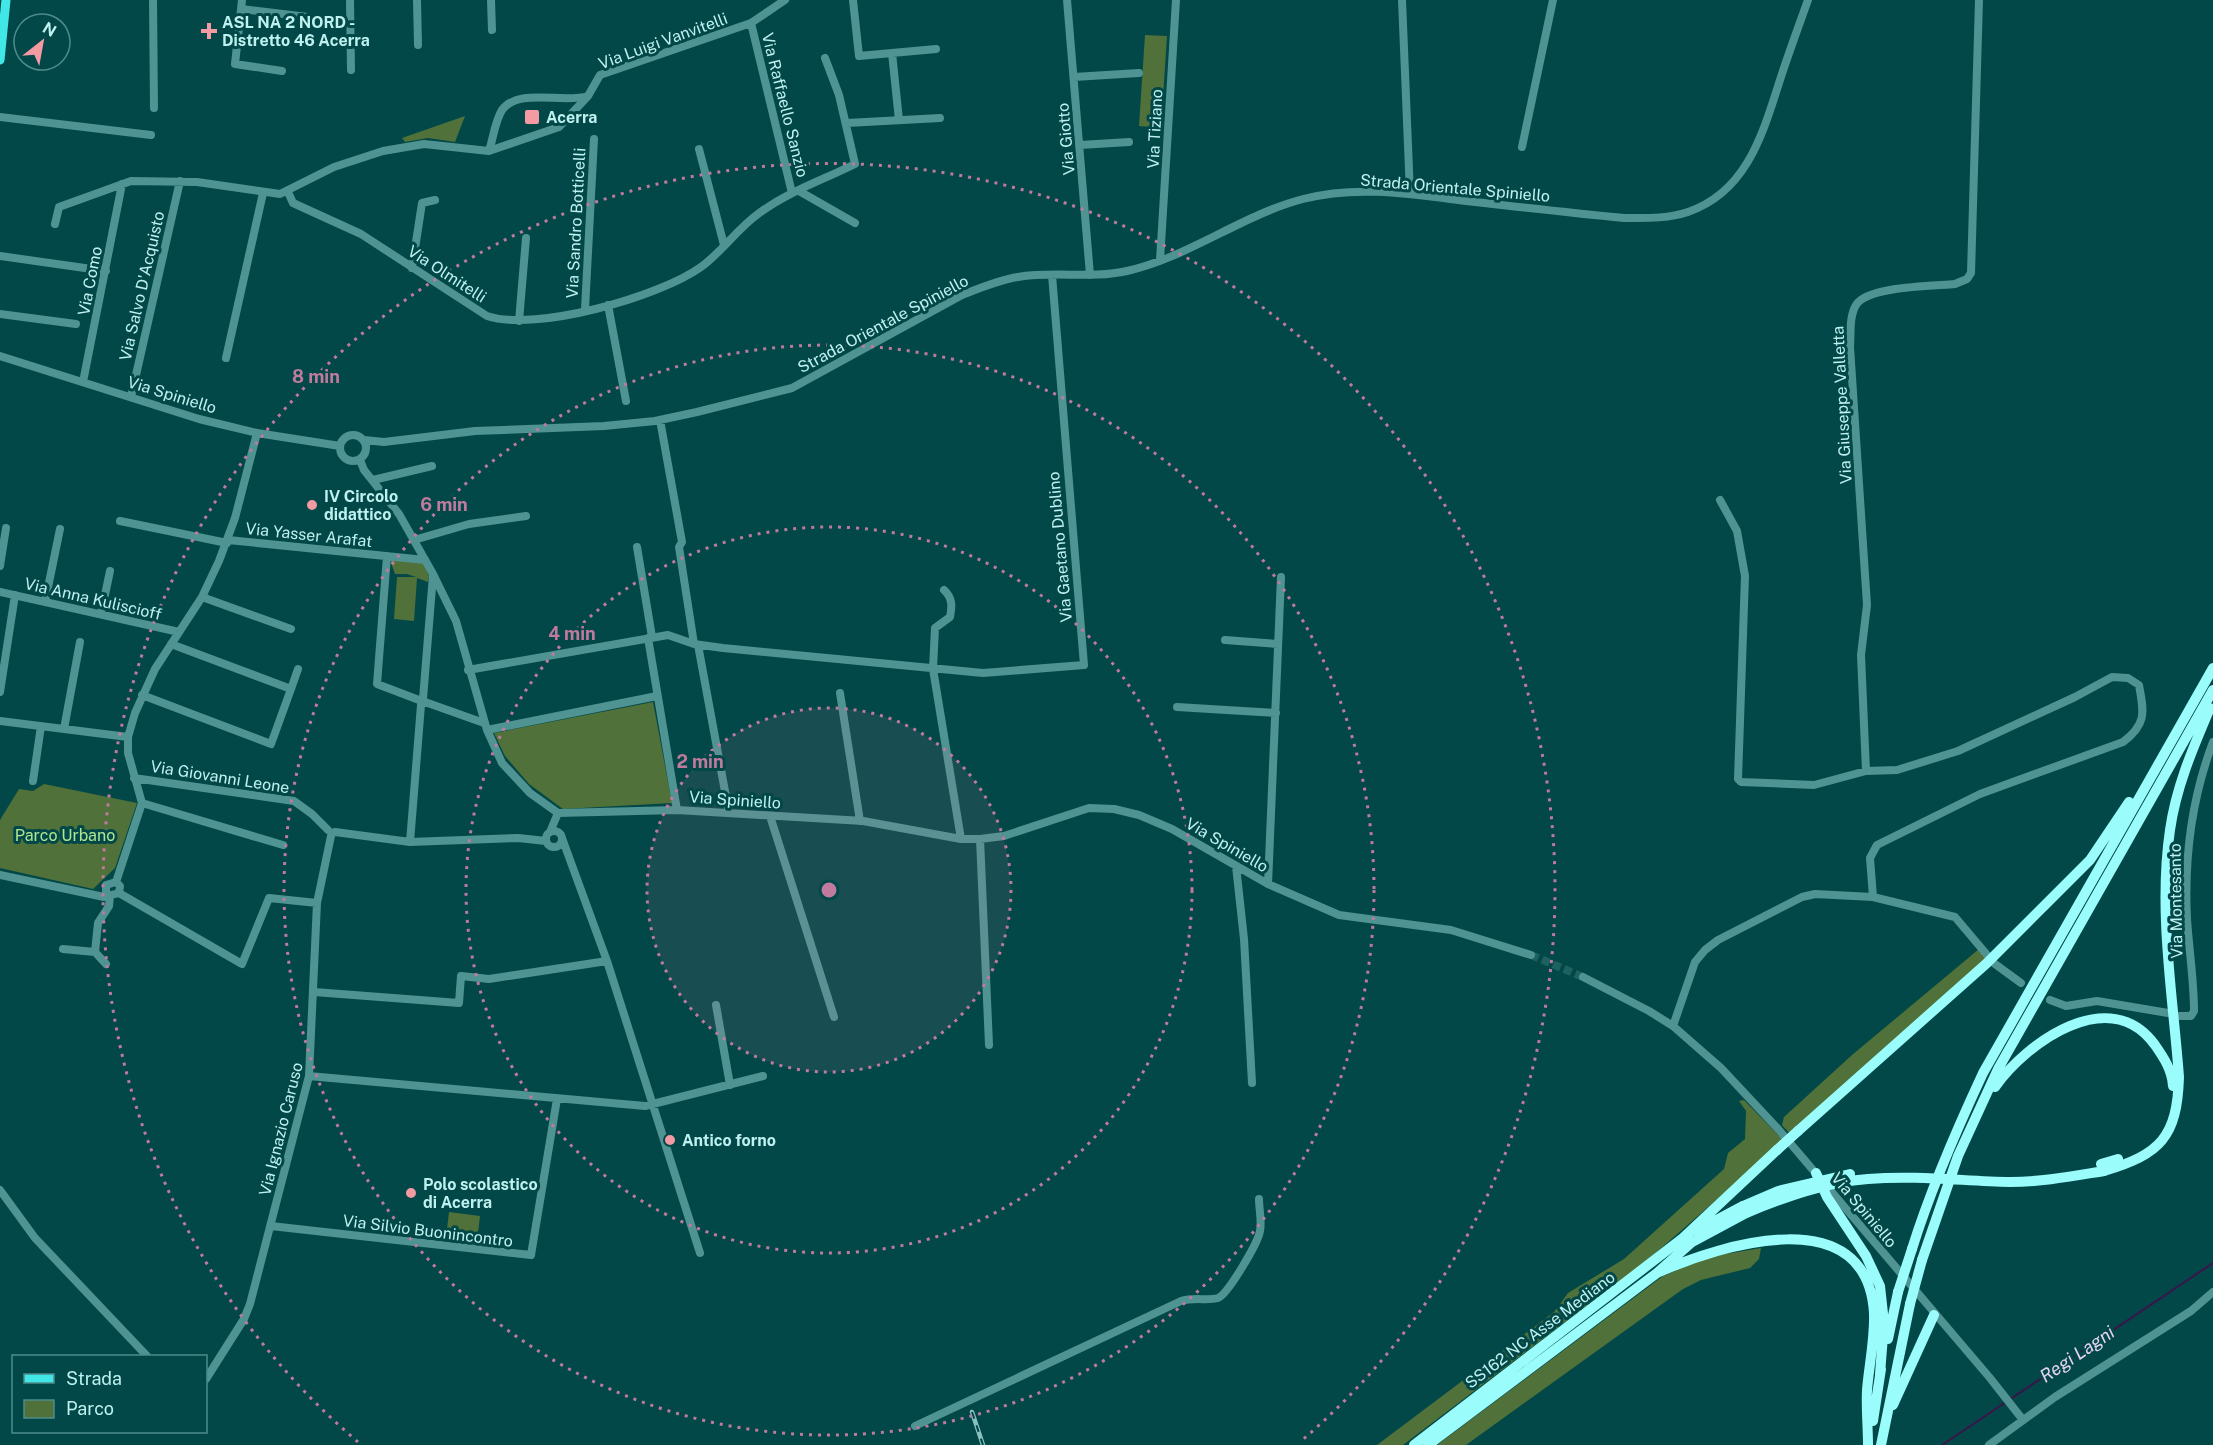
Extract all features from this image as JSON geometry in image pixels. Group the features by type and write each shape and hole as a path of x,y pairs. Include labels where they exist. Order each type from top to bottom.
{"highway":[{"path":"1868,1445 1880,1374 1898,1292 1925,1206 1952,1139 1983,1073 2151,773 2213,668"},
{"path":"1883,1435 1910,1304 1922,1260 1974,1117 2022,1024 2213,690"},
{"path":"1683,1239 1745,1210 1806,1191 1867,1179 1926,1177 2010,1182 2052,1180 2132,1162 2154,1149 2171,1130 2178,1106 2179,1077 2165,895 2167,854 2179,791 2213,699"},
{"path":"1683,1239 1777,1150 1987,963 2090,860 2151,773"},
{"path":"1974,1117 2005,1073 2020,1057 2064,1028 2082,1020 2098,1018 2133,1026 2147,1035 2172,1076 2173,1096 2167,1123 2150,1144 2130,1156 2103,1167"},
{"path":"1816,1173 1827,1197 1866,1256 1880,1286 1884,1323 1880,1374"},
{"path":"1657,1273 1692,1242 1745,1210"},
{"name":"SS162 NC Asse Mediano","path":"1414,1445 1683,1239"},
{"path":"1657,1273 1698,1255 1749,1244 1809,1239 1827,1243 1843,1252 1859,1269 1869,1289 1874,1312 1867,1392 1868,1445"},
{"name":"SS162 NC Asse Mediano","path":"1428,1445 1657,1273"},
{"path":"1883,1435 1934,1315"}],"main road":[{"path":"0,58 6,0"}],"street":[{"path":"153,0 153,108"},
{"path":"242,0 236,64 282,71"},
{"path":"350,0 351,70"},
{"path":"417,0 418,45"},
{"path":"492,0 492,30"},
{"name":"Via Luigi Vanvitelli","path":"288,192 334,167 383,151 424,144 489,151 559,127 588,96 600,75 751,23 785,0"},
{"path":"853,0 859,56 936,49"},
{"name":"Via Giotto","path":"1067,0 1090,275"},
{"name":"Via Tiziano","path":"1161,260 1176,0"},
{"path":"1402,0 1410,194"},
{"path":"1522,147 1553,0"},
{"name":"Strada Orientale Spiniello","path":"364,440 384,442 475,431 660,420 792,388 962,295 1018,277 1090,275 1126,271 1161,260 1302,200 1359,190 1624,218 1674,215 1703,205 1728,188 1752,157 1808,0"},
{"name":"Via Giuseppe Valletta","path":"1866,771 1861,655 1867,605 1850,346 1852,316 1855,306 1866,294 1956,284 1967,279 1971,273 1979,0"},
{"path":"241,9 308,17"},
{"name":"Via Raffaello Sanzio","path":"751,23 796,192"},
{"path":"892,52 899,120"},
{"name":"Via Olmitelli","path":"288,192 293,203 361,234 487,316 504,321 553,319 608,305 682,278 703,266 757,214 796,192 855,164 847,123 825,58"},
{"path":"1074,77 1139,73"},
{"path":"489,151 501,111 508,104 528,96 575,100 588,96"},
{"path":"0,117 151,135"},
{"path":"847,123 940,118"},
{"name":"Via Sandro Botticelli","path":"585,309 594,139"},
{"path":"1080,145 1129,142"},
{"path":"699,149 724,244"},
{"path":"54,224 59,207 122,184 146,180 228,186 263,193 288,192"},
{"name":"Via Salvo D'Acquisto","path":"131,397 180,181"},
{"name":"Via Como","path":"83,382 122,184"},
{"path":"796,192 855,223"},
{"path":"226,358 263,193"},
{"path":"412,268 422,203 435,200"},
{"path":"519,321 526,238"},
{"path":"0,256 106,271"},
{"name":"Via Gaetano Dublino","path":"468,670 668,635 696,644 983,674 1084,665 1052,275"},
{"path":"608,305 626,401"},
{"path":"0,314 76,324"},
{"name":"Via Spiniello","path":"0,356 199,419 257,433 340,446"},
{"path":"660,420 682,542 679,547 696,644 729,813"},
{"path":"116,882 142,803 128,753 129,737 142,694 202,597 227,542 257,433"},
{"name":"Via Spiniello","path":"340,446 350,435 364,440"},
{"path":"360,460 367,449 364,440"},
{"name":"Via Spiniello","path":"340,446 345,459 360,460 399,513 433,574 456,621 468,670 486,726 502,764 557,817 677,810 860,821 961,839 980,839 1004,836 1089,808 1114,809 1139,814 1172,829 1268,884 1339,915 1451,930 1531,955"},
{"path":"373,480 432,466"},
{"path":"1720,500 1739,539 1745,576 1738,779 1745,783 1814,785 1866,771 1897,770 1958,751 2076,697 2112,677 2128,678 2139,685 2142,719 2139,728 2122,742 1980,794 1873,848 1870,858 1873,897"},
{"path":"414,540 469,524 526,516"},
{"name":"Via Yasser Arafat","path":"120,521 227,542 425,560"},
{"path":"0,566 6,528"},
{"path":"45,602 60,529"},
{"path":"637,547 657,696 677,810"},
{"name":"Via Yasser Arafat","path":"387,556 377,684 422,701"},
{"path":"101,614 110,571"},
{"path":"410,842 433,574"},
{"path":"1268,884 1281,577"},
{"path":"944,590 948,594 952,608 950,618 934,628 933,669 961,839"},
{"name":"Via Anna Kuliscioff","path":"0,592 179,632"},
{"path":"0,692 4,644 15,595"},
{"path":"202,597 291,629"},
{"path":"1225,640 1278,644"},
{"path":"64,729 80,642"},
{"path":"171,644 291,689"},
{"path":"142,694 271,744 298,669"},
{"path":"840,693 860,821"},
{"path":"422,701 486,726 657,696"},
{"path":"1177,707 1276,713"},
{"path":"0,721 129,737"},
{"path":"33,781 41,726"},
{"name":"Via Montesanto","path":"2180,1016 2191,1016 2194,1011 2187,905 2188,834 2196,793 2213,742"},
{"name":"Via Giovanni Leone","path":"134,778 294,801 312,814 331,833"},
{"path":"142,803 283,845"},
{"path":"770,816 834,1017"},
{"path":"557,817 548,836 551,847 557,847 568,855"},
{"path":"557,817 561,836 607,961 700,1253"},
{"path":"331,833 410,842 561,836"},
{"name":"Via Ignazio Caruso","path":"207,1377 244,1319 271,1226 309,1076 317,903 331,833"},
{"path":"557,847 561,836"},
{"path":"980,839 989,1045"},
{"path":"1236,866 1244,939 1252,1083"},
{"path":"0,875 98,896 119,893 242,964 269,898 317,903"},
{"path":"116,882 120,886 119,893"},
{"path":"95,952 98,923 109,906 110,896 106,892 106,885 116,882"},
{"path":"1673,1026 1695,962 1718,940 1789,902 1815,894 1873,897 1955,917 1988,956"},
{"path":"63,949 95,952 106,964"},
{"path":"314,992 459,1004 461,976 489,979 607,961"},
{"path":"1995,964 2021,983"},
{"name":"Via Spiniello","path":"1583,977 1673,1026 1740,1087 1816,1173 2023,1420"},
{"path":"2050,1000 2066,1006 2097,1001 2168,1013"},
{"path":"716,1005 730,1085"},
{"path":"309,1076 645,1106 763,1076"},
{"name":"Via Silvio Buonincontro","path":"271,1226 531,1255 557,1099"},
{"path":"0,1190 35,1238 146,1355"},
{"path":"915,1426 1181,1301 1193,1297 1217,1298 1226,1292 1257,1240 1261,1230 1259,1199"},
{"path":"1989,1445 2023,1420 2190,1311 2213,1292"}],"green space":[{"path":"1145,35 1167,36 1161,128 1139,126"},
{"path":"465,116 455,142 428,138 405,142 402,138"},
{"path":"390,560 424,563 429,576 428,582 417,578 414,621 394,619 397,577 416,577 395,574"},
{"path":"653,702 672,803 563,809 529,784 505,756 494,733"},
{"name":"Parco Urbano","path":"44,784 137,803 115,868 93,889 0,868 0,820 19,789 33,791"},
{"path":"1979,949 1988,960 1791,1135 1782,1125 1784,1117 1852,1055"},
{"path":"1744,1100 1784,1141 1652,1256 1403,1445 1377,1445 1554,1312 1568,1293 1624,1259 1724,1169 1728,1153 1745,1139 1746,1111 1739,1101"},
{"path":"449,1212 480,1216 478,1233 447,1229"},
{"path":"1761,1248 1759,1259 1750,1268 1701,1280 1683,1289 1466,1445 1437,1445 1663,1276 1708,1257"}],"waterway":[{"name":"Regi Lagni","path":"1942,1445 2213,1263"}],"tunnel":[{"path":"1531,955 1583,977"}],"railway":[{"path":"972,1412 983,1445"}],"place":[{"name":"ASL NA 2 NORD - Distretto 46 Acerra","path":"209,31"},
{"name":"Acerra","path":"532,117"},
{"name":"IV Circolo didattico","path":"312,505"},
{"name":"Antico forno","path":"670,1140"},
{"name":"Polo scolastico di Acerra","path":"411,1193"}]}
